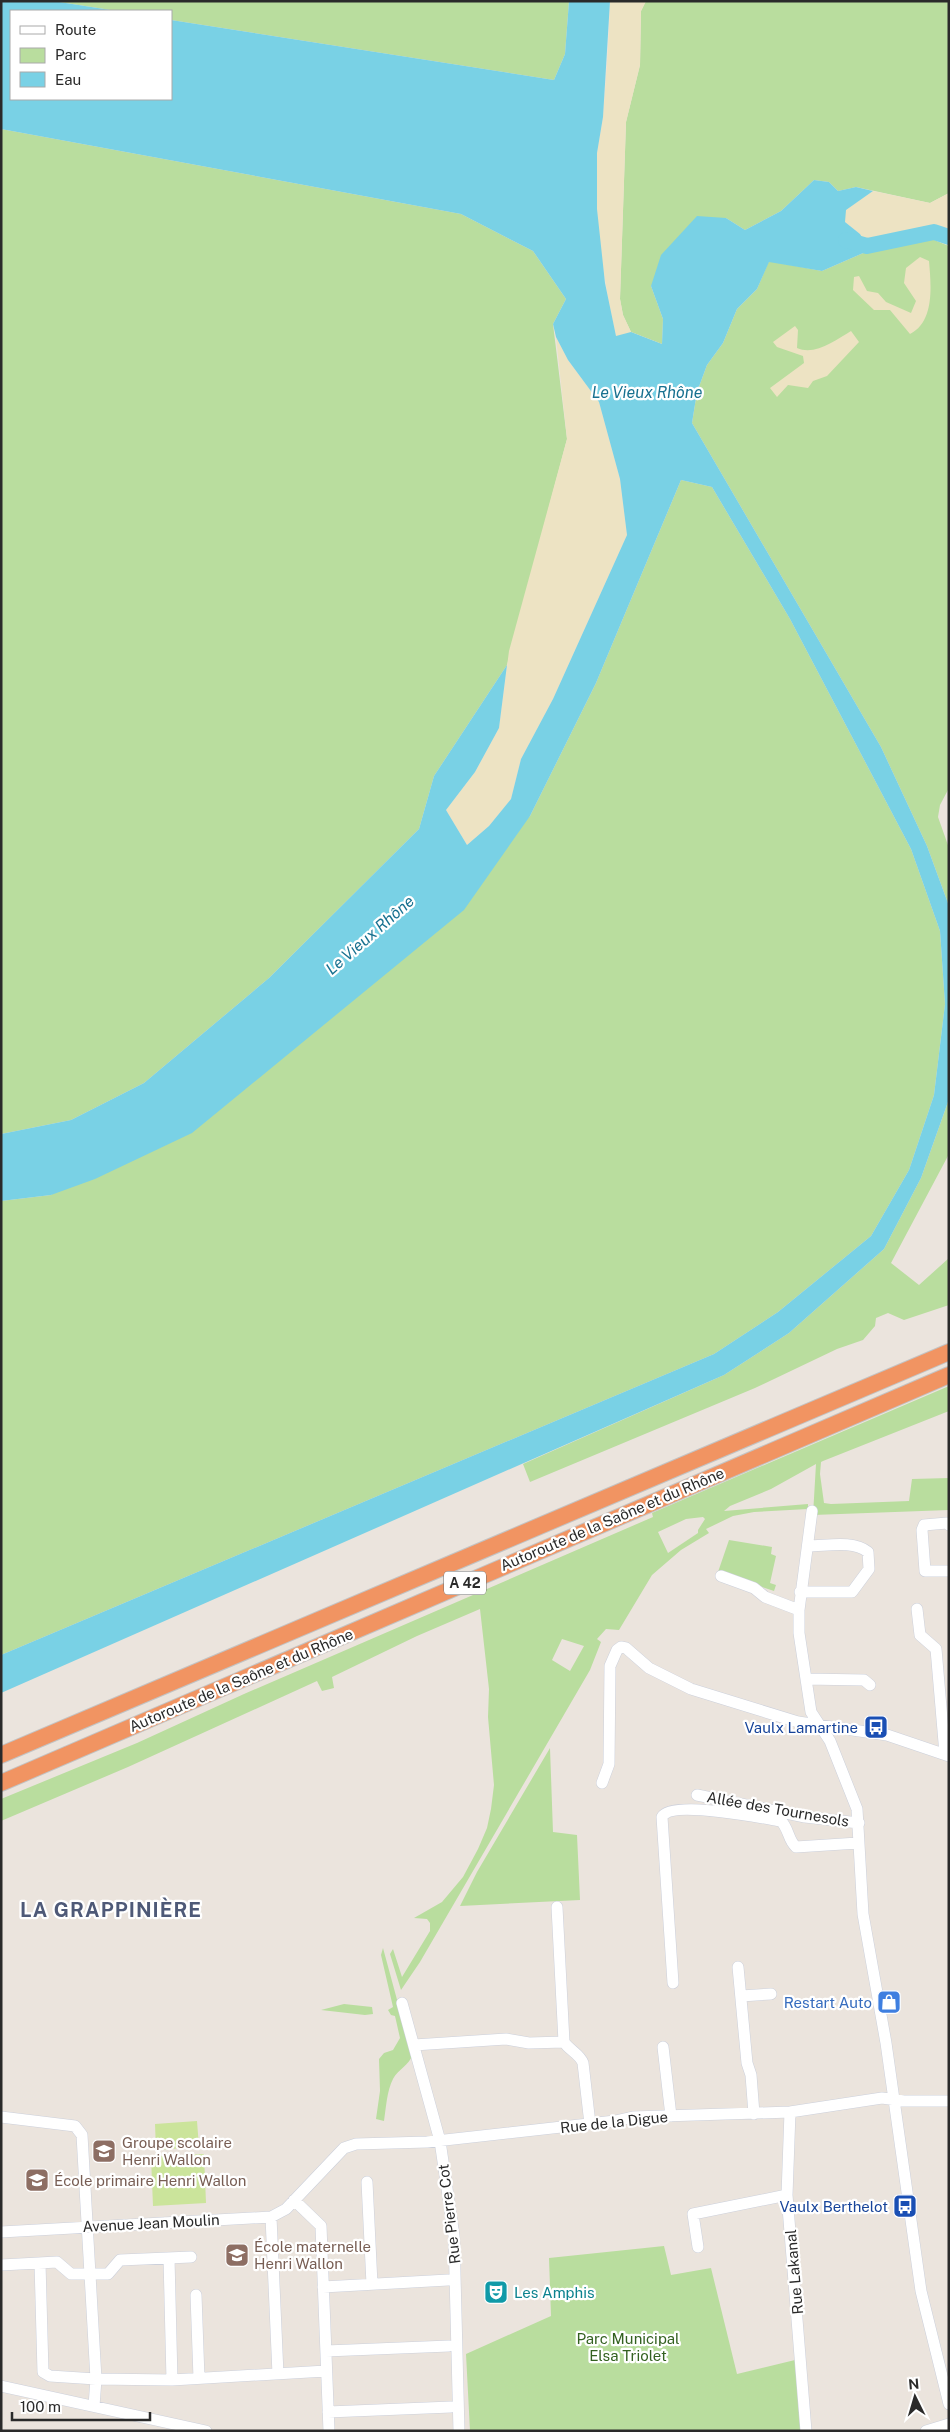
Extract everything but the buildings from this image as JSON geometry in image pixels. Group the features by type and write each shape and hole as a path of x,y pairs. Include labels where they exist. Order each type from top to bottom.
{"highway":[{"name":"Autoroute de la Saône et du Rhône","path":"1,1756 949,1354"},
{"name":"Autoroute de la Saône et du Rhône","path":"1,1783 949,1375"}],"street":[{"path":"812,1511 799,1610 799,1633 811,1712 830,1741 853,1800 859,1823 858,1843 863,1914 879,1998 922,2291 949,2404"},
{"path":"949,1525 947,1523 924,1525 922,1530 926,1571 949,1571"},
{"path":"800,1592 852,1592 869,1569 868,1552 862,1548 854,1545 808,1546"},
{"path":"721,1576 754,1588 765,1597 799,1610"},
{"path":"602,1783 609,1764 610,1666 617,1650 626,1648 649,1668 691,1690 798,1722 887,1735 947,1755 936,1649 920,1635 917,1609"},
{"path":"806,1679 864,1680 870,1685"},
{"name":"Allée des Tournesols","path":"697,1795 805,1817 859,1823"},
{"path":"673,1983 662,1817 664,1813 669,1810 690,1809 781,1821 786,1825 792,1844 796,1847 858,1843"},
{"path":"557,1907 564,2042 582,2058 590,2124"},
{"path":"738,1967 747,2063 752,2075 754,2114"},
{"path":"741,1996 771,1994"},
{"name":"Rue Pierre Cot","path":"402,2003 440,2141 454,2236 459,2431"},
{"path":"414,2045 506,2039 529,2043 564,2042"},
{"path":"662,2047 671,2116"},
{"name":"Rue de la Digue","path":"440,2141 590,2124 632,2117 790,2112 868,2098 949,2101"},
{"name":"Rue Lakanal","path":"790,2112 787,2195 806,2431"},
{"path":"1,2117 75,2126 82,2136 96,2379 94,2406"},
{"path":"278,2374 271,2217 281,2213 349,2145 440,2141"},
{"path":"368,2182 372,2284"},
{"path":"698,2247 693,2214 787,2195"},
{"path":"294,2200 321,2226 329,2431"},
{"name":"Avenue Jean Moulin","path":"1,2232 271,2217"},
{"path":"1,2265 57,2262 71,2274 90,2275 108,2274 120,2260 191,2256"},
{"path":"168,2258 172,2380"},
{"path":"40,2263 44,2372 50,2376 172,2380 326,2371"},
{"path":"323,2287 448,2280"},
{"path":"196,2295 199,2378"},
{"path":"326,2351 449,2346"},
{"path":"1,2386 202,2430"},
{"path":"328,2412 451,2407"},
{"path":"926,2431 949,2424"}],"green space":[{"path":"53,1 569,1 565,54 554,80 172,20 172,10 111,10"},
{"path":"646,1 949,1 949,193 930,203 856,187 838,191 829,182 814,180 781,211 745,230 726,218 651,286 663,319 662,344 631,332 623,315 620,299 626,122 640,65 641,11"},
{"path":"1,129 461,214 533,251 566,299 553,324 567,439 507,665 434,776 419,829 269,978 144,1083 71,1120 1,1134"},
{"path":"932,239 949,246 949,788 940,805 938,817 949,848 949,906 927,846 881,747 692,423 697,392 707,365 723,343 737,309 757,289 769,261 822,271 877,247"},
{"path":"681,480 712,487 790,619 911,849 940,931 945,1004 934,1095 909,1170 871,1236 778,1312 714,1354 1,1655 1,1201 51,1195 530,816 596,683"},
{"path":"949,1099 949,1154 891,1263 919,1285 949,1258 949,1305 904,1320 888,1313 876,1318 875,1326 863,1340 837,1349 755,1388 530,1482 523,1464 724,1375 789,1333 884,1249 921,1178"},
{"path":"949,1386 949,1411 823,1461 821,1462 820,1474 824,1503 831,1504 909,1501 912,1479 949,1478 949,1510 813,1515 816,1464 771,1489 730,1506 724,1511 808,1504 808,1509 754,1512 733,1516 706,1529 709,1533 681,1550 652,1575 619,1630 606,1629 597,1639 601,1642 590,1670 420,1962 401,1990 390,1954 393,1949 402,1977 430,1931 430,1923 427,1919 414,1918 442,1902 463,1877 487,1828 491,1809 494,1785 488,1717 489,1689 480,1609 417,1636 332,1677 334,1688 322,1691 317,1681 128,1767 1,1821 1,1799 137,1743 244,1694 653,1517 652,1513","holes":["703,1517 705,1519 698,1533 668,1553 658,1532 686,1519","562,1639 584,1646 570,1671 552,1660"]},
{"path":"729,1540 772,1547 771,1554 776,1556 770,1583 776,1585 774,1591 718,1572"},
{"path":"550,1748 553,1832 577,1835 580,1900 460,1906 477,1872"},
{"path":"383,1948 412,2055 409,2062 395,2076 391,2083 384,2121 376,2119 380,2091 379,2059 384,2053 393,2050 400,2038 395,2016 391,2015 388,2010 393,2007 381,1955"},
{"path":"344,2004 372,2007 373,2014 365,2015 321,2010"},
{"path":"197,2121 199,2147 156,2150 155,2124"},
{"path":"204,2154 206,2203 153,2206 151,2157"},
{"name":"Parc Municipal Elsa Triolet","path":"664,2246 671,2275 711,2268 737,2374 795,2360 802,2431 470,2431 466,2354 551,2316 549,2258"}],"sand":[{"path":"610,1 646,1 641,11 640,65 626,122 620,299 623,315 631,332 662,344 616,336 603,269 596,199 596,176 603,116"},
{"path":"873,191 930,203 949,193 949,246 932,239 877,247 867,246 860,234 845,222 845,210"},
{"path":"920,257 929,261 930,302 924,320 910,334 890,310 874,310 853,290 854,277 859,276 867,291 878,293 886,302 911,313 916,301 904,283 906,268"},
{"path":"795,326 798,330 797,348 804,350 818,349 851,331 859,342 827,376 813,381 808,388 788,385 777,397 770,388 804,363 803,356 777,347 773,342"},
{"path":"556,337 568,360 599,402 620,479 627,535 553,699 521,759 511,799 489,826 467,845 446,810 475,772 499,728 509,651 567,439"}],"water":[{"name":"Le Vieux Rhône","path":"1,1 53,1 111,10 10,10 10,100 172,100 172,20 554,80 565,54 569,1 610,1 603,117 597,153 597,209 605,283 616,336 631,332 662,344 663,319 651,286 661,255 697,216 726,218 745,230 781,211 814,180 829,182 838,191 856,187 873,191 846,210 845,222 860,234 867,246 877,247 822,271 769,262 757,289 737,309 723,343 707,365 697,392 692,423 881,747 927,846 949,906 949,1099 921,1178 884,1249 789,1333 724,1375 1,1693 1,1655 714,1354 778,1312 871,1236 909,1170 934,1095 945,1004 940,931 911,849 790,619 712,487 681,480 596,683 530,816 464,910 192,1133 95,1179 51,1195 1,1201 1,1134 71,1120 144,1083 269,978 419,829 434,776 507,665 499,728 475,772 446,810 467,845 489,826 511,799 521,759 553,699 627,535 620,479 599,402 568,360 556,337 553,324 566,299 533,251 461,214 1,129"}],"waterway":[{"path":"846,240 867,246 934,232 949,237"}],"place":[{"name":"Vaulx Lamartine","path":"876,1727"},
{"name":"Restart Auto","path":"889,2002"},
{"name":"Groupe scolaire Henri Wallon","path":"104,2151"},
{"name":"École primaire Henri Wallon","path":"37,2180"},
{"name":"Vaulx Berthelot","path":"905,2206"},
{"name":"École maternelle Henri Wallon","path":"237,2255"},
{"name":"Les Amphis","path":"496,2292"}],"district":[{"name":"LA GRAPPINIÈRE","path":"111,1910"}]}
